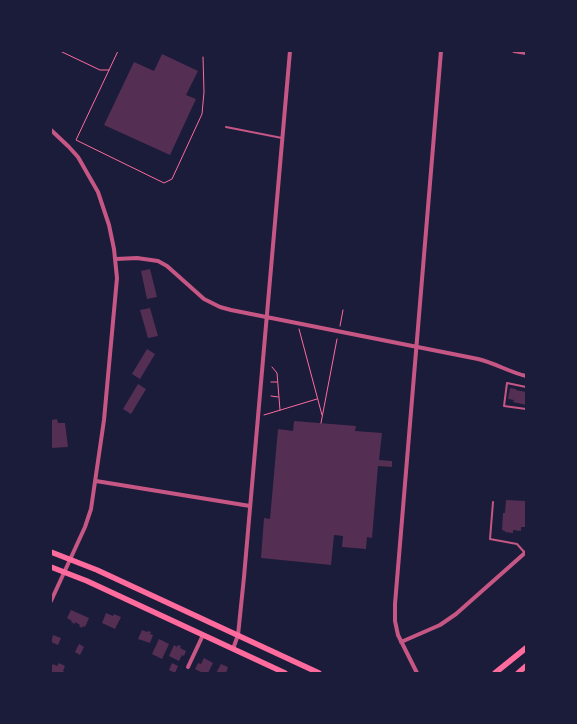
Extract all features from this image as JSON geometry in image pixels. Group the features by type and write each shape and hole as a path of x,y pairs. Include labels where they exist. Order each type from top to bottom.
{"main road":[{"path":"51,552 98,570 319,673"},
{"path":"51,567 65,571 285,673"},
{"path":"495,673 526,648"},
{"path":"518,673 526,666"}],"street":[{"path":"233,649 238,635 290,51"},
{"path":"417,673 401,642 395,621 395,604 441,51"},
{"path":"514,51 526,53"},
{"path":"51,130 78,157 98,192 109,225 116,259 117,278 105,410 96,481 89,517 51,601"},
{"path":"116,259 138,258 158,261 167,266 196,293 212,304 231,310 488,362 526,376"},
{"path":"96,481 250,506"},
{"path":"401,642 448,620 525,552"},
{"path":"188,666 203,635"}],"lane":[{"path":"226,127 282,138"},
{"path":"526,387 507,383 504,406 526,409"},
{"path":"493,502 490,539 517,544 525,552"}],"path":[{"path":"60,51 100,70 109,70"},
{"path":"118,51 76,140 164,183 172,179 202,114 204,92 203,57"},
{"path":"339,327 343,310"},
{"path":"299,329 322,415"},
{"path":"321,423 337,338"},
{"path":"272,367 277,373 280,411"},
{"path":"271,382 277,382"},
{"path":"271,396 279,397"},
{"path":"264,415 318,399"}],"building":[{"path":"162,54 198,71 186,95 196,99 170,155 104,125 134,62 154,71"},
{"path":"150,269 157,297 147,299 141,271"},
{"path":"150,308 158,336 148,338 140,310"},
{"path":"147,349 155,354 140,379 132,374"},
{"path":"138,384 146,389 131,414 123,409"},
{"path":"510,388 526,392 526,405 508,399"},
{"path":"57,419 58,423 65,423 68,447 51,448 52,420"},
{"path":"294,421 356,426 355,431 382,433 379,460 392,461 392,467 378,466 372,538 367,537 366,549 342,547 343,536 334,535 331,565 261,558 264,518 270,519 278,429 293,431"},
{"path":"506,500 526,501 525,527 521,527 521,531 513,530 513,533 502,530"},
{"path":"71,610 89,618 85,627 83,626 82,628 67,618"},
{"path":"106,613 121,617 115,629 102,623"},
{"path":"142,630 151,632 150,634 153,635 150,643 138,639"},
{"path":"53,635 61,638 58,645 51,642"},
{"path":"159,639 169,644 162,659 152,654"},
{"path":"79,644 84,647 80,655 75,652"},
{"path":"174,645 177,647 178,645 181,646 180,648 186,651 179,661 169,656"},
{"path":"204,658 213,663 208,673 195,669"},
{"path":"59,663 65,666 63,671 66,673 51,673 53,664 57,666"},
{"path":"172,663 178,666 175,673 169,670"},
{"path":"221,664 228,667 226,673 216,673"}]}
